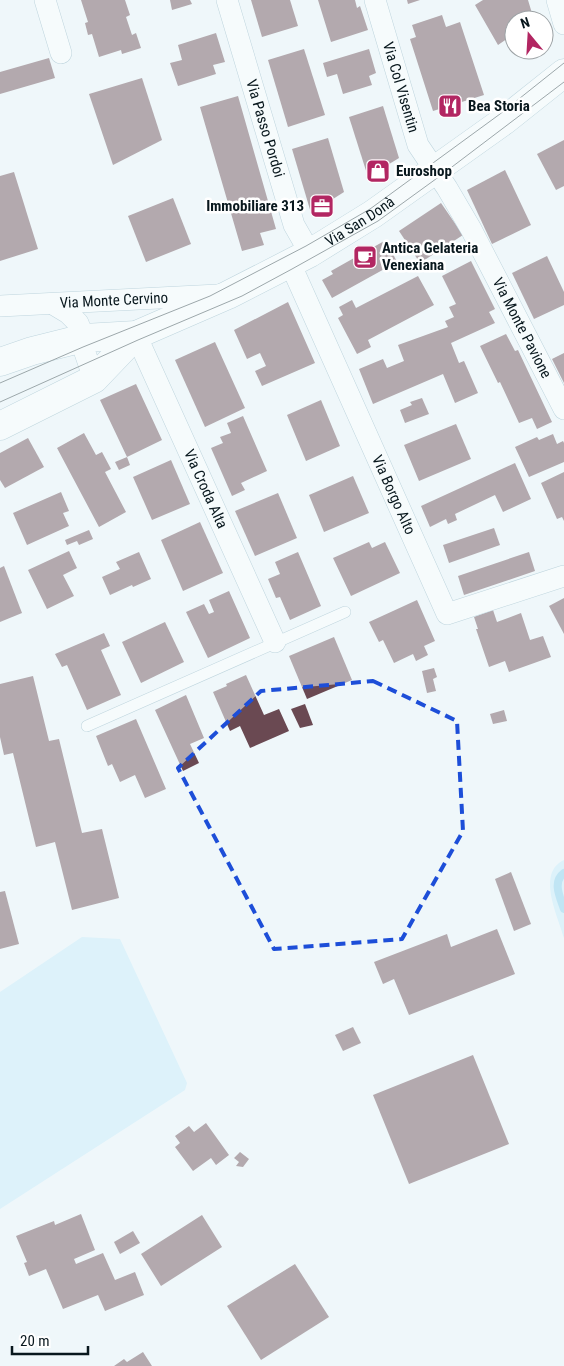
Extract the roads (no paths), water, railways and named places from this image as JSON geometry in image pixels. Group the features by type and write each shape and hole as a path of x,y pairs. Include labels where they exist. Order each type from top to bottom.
{"main road":[{"name":"Via San Donà","path":"0,362 32,351 84,338 136,335 228,295 300,258 373,214 505,120 564,73"},
{"name":"Via San Donà","path":"0,426 94,379 136,335"}],"street":[{"path":"45,0 61,53"},
{"name":"Via Passo Pordoi","path":"227,0 294,225 300,258"},
{"name":"Via Col Visentin","path":"375,0 418,145 435,170"},
{"path":"557,0 564,24"},
{"name":"Via Monte Pavione","path":"435,170 471,229 564,409"},
{"name":"Via Borgo Alto","path":"300,258 447,614 564,576"},
{"name":"Via Monte Cervino","path":"0,306 228,295"},
{"path":"53,304 73,317 84,338 83,347 94,379"},
{"name":"Via Croda Alta","path":"136,335 275,642"}],"lane":[{"path":"87,726 345,612"}],"waterway":[{"path":"564,873 558,881 559,895 564,909"}],"tram line":[{"path":"0,383 210,296 306,246 370,209 500,114 564,63"},
{"path":"0,402 242,296 378,221 564,82"}],"place":[{"name":"Bea Storia","path":"450,106"},
{"name":"Euroshop","path":"378,171"},
{"name":"Immobiliare 313","path":"322,206"},
{"name":"Antica Gelateria Venexiana","path":"365,257"}]}
